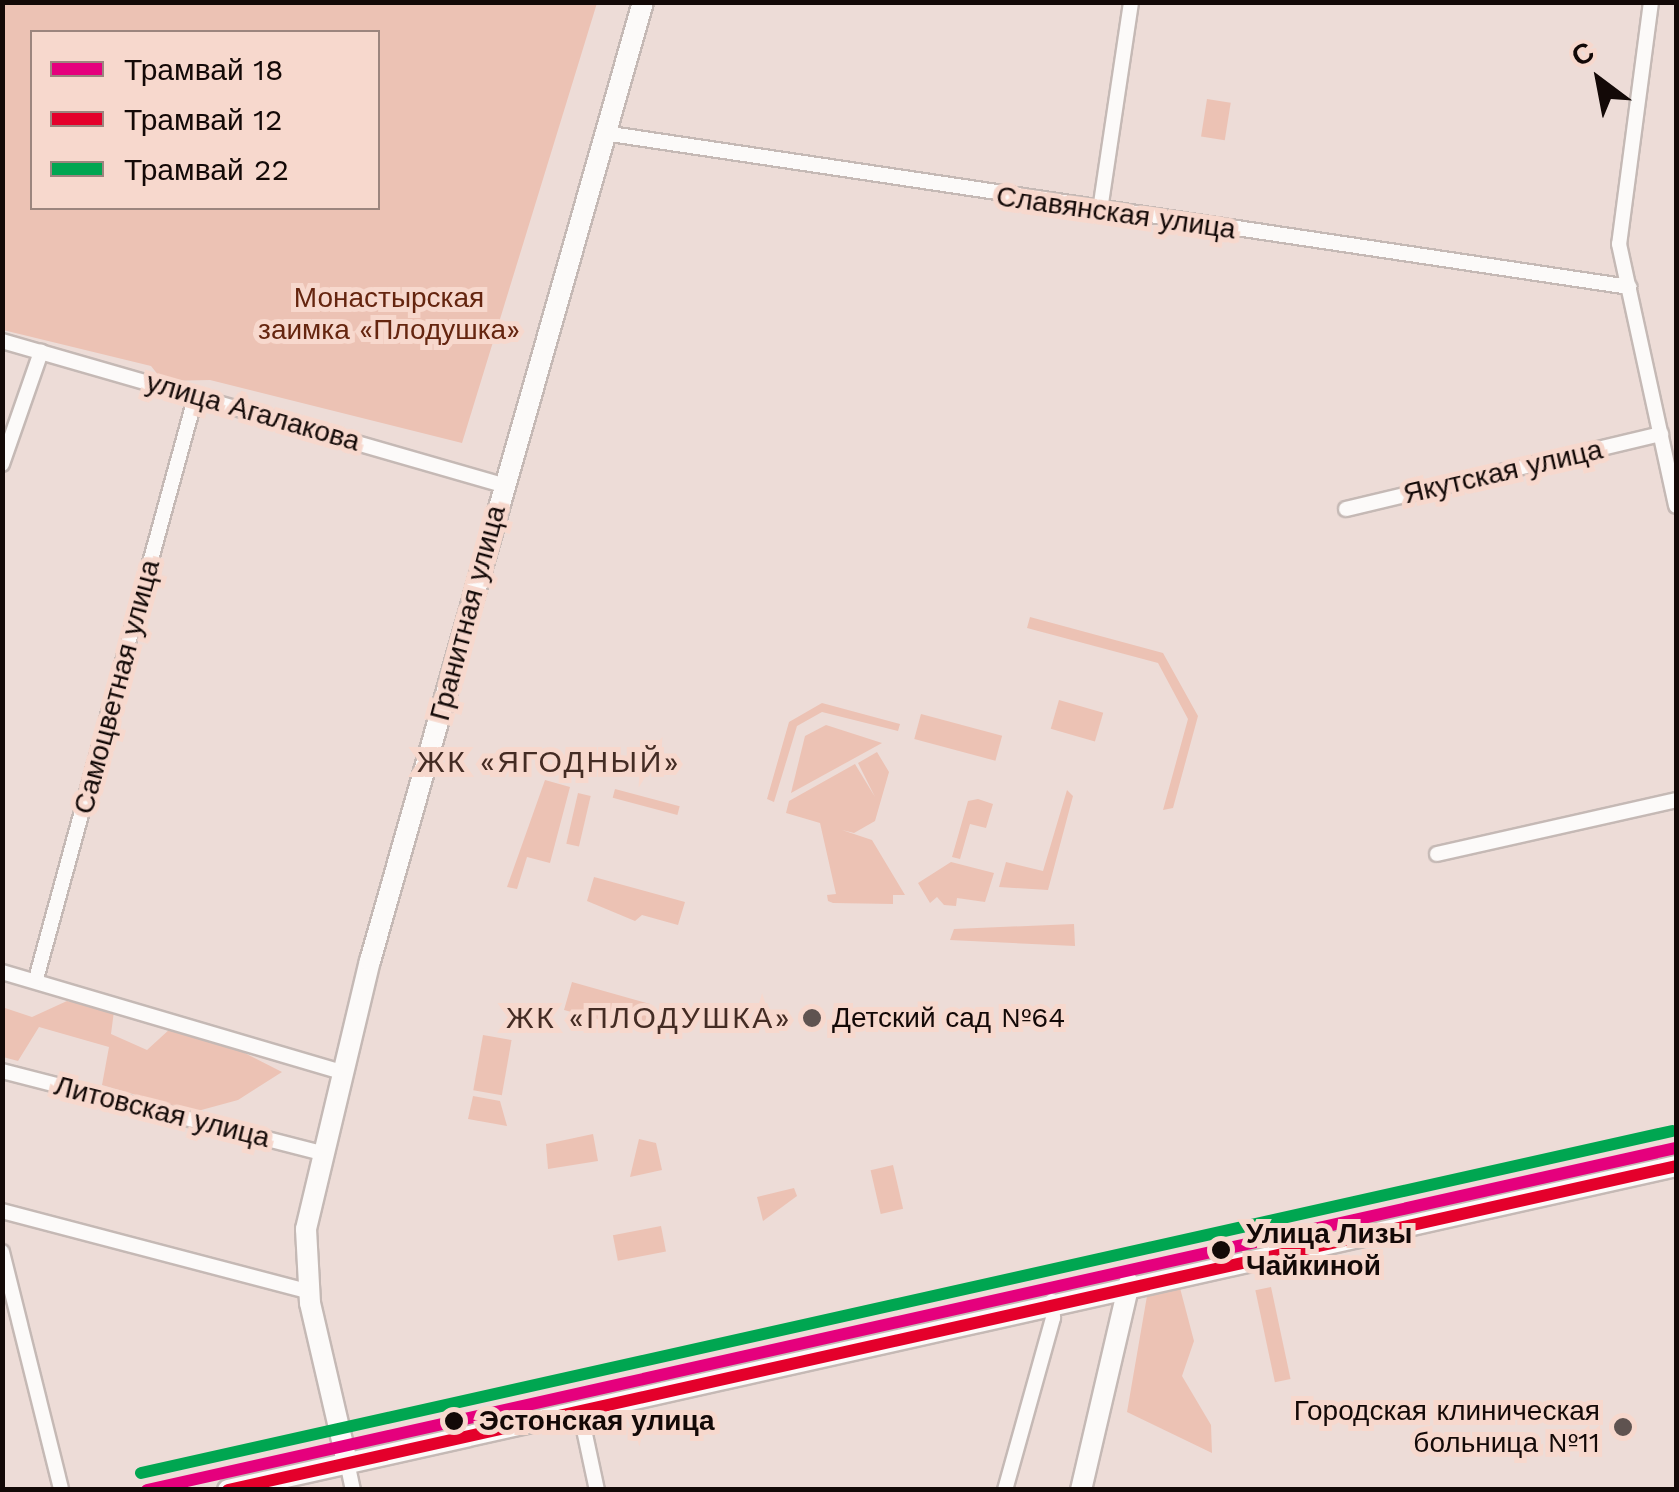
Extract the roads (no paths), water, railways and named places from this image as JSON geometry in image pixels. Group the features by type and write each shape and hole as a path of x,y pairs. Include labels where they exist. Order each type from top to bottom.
{"street":[{"name":"Гранитная улица","path":"348,1462 308,1291 306,1228 342,1072 503,485 643,2"},
{"path":"1100,210 1130,2"},
{"path":"1651,2 1618,233 1676,506"},
{"name":"Славянская улица","path":"604,133 1629,287"},
{"name":"улица Агалакова","path":"2,341 503,485"},
{"path":"2,464 40,352"},
{"name":"Самоцветная улица","path":"36,980 196,394"},
{"name":"Якутская улица","path":"1346,509 1660,434"},
{"path":"1437,854 1676,800"},
{"path":"2,972 342,1072"},
{"name":"Литовская улица","path":"2,1071 322,1153"},
{"path":"228,1490 1052,1301 1676,1166"},
{"path":"3,1212 308,1291"},
{"path":"2,1252 61,1488"},
{"path":"1081,1490 1129,1284"},
{"path":"1005,1490 1053,1318 1052,1301"},
{"path":"580,1411 597,1490"},
{"path":"348,1462 354,1490"}],"tram line":[{"name":"22","path":"141,1473 1672,1131"},
{"name":"18","path":"147,1490 1676,1148"},
{"name":"12","path":"228,1490 1676,1166"}],"place":[{"name":"Детский сад №64","path":"812,1018"},
{"name":"Улица Лизы Чайкиной","path":"1221,1250"},
{"name":"Эстонская улица","path":"454,1421"},
{"name":"Городская клиническая больница №11","path":"1623,1427"}],"district":[{"name":"ЖК «ЯГОДНЫЙ»","path":"549,762"},
{"name":"ЖК «ПЛОДУШКА»","path":"649,1018"}],"park label":[{"name":"Монастырская заимка «Плодушка»","path":"389,314"}]}
